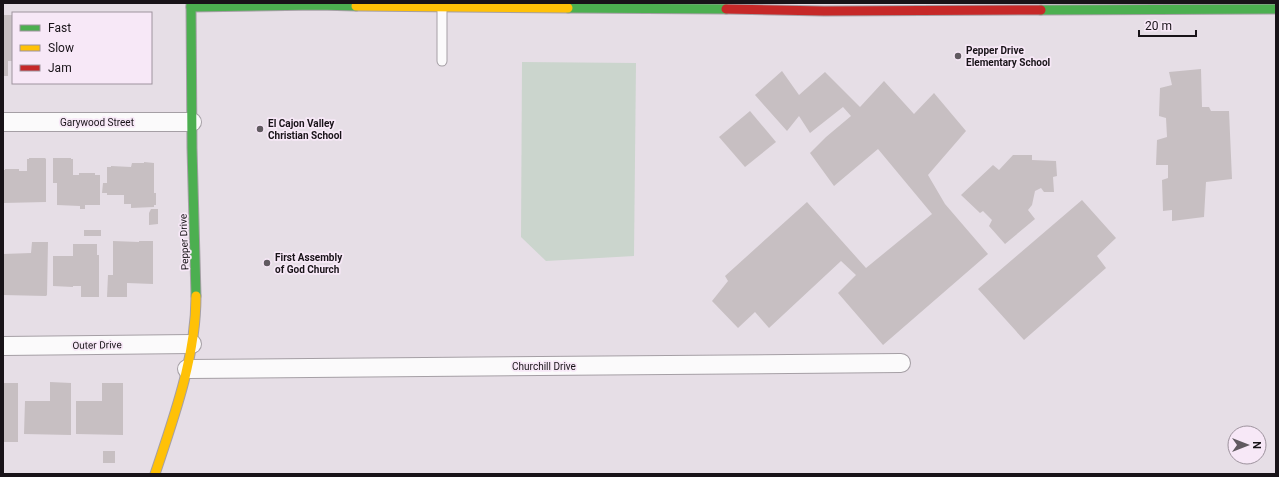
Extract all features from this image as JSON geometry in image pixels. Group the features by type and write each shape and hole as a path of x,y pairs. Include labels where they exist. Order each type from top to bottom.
{"street":[{"path":"191,5 656,8 824,11 1276,9"},
{"name":"Pepper Drive","path":"155,474 178,406 192,344 196,314 191,5"},
{"name":"Garywood Street","path":"3,122 192,122"},
{"name":"Outer Drive","path":"3,346 192,344"},
{"name":"Churchill Drive","path":"187,369 901,363"}],"lane":[{"path":"442,7 442,61"}],"shaded area":[{"path":"522,62 636,63 634,256 546,261 521,237"}],"building":[{"path":"3,15 12,15 12,61 8,61 8,76 3,76"},
{"path":"1201,69 1202,107 1209,107 1211,111 1229,111 1232,179 1206,182 1204,217 1172,221 1172,210 1163,211 1162,180 1168,178 1168,165 1156,165 1157,140 1167,137 1166,118 1159,116 1160,88 1172,85 1169,72"},
{"path":"782,71 799,95 825,72 860,107 884,81 914,114 934,93 966,131 928,175 945,204 988,254 883,345 838,293 856,275 841,261 769,328 755,312 738,328 712,301 728,281 725,276 807,202 866,268 932,214 878,149 834,186 810,153 851,116 843,107 810,133 799,116 787,131 755,95"},
{"path":"750,111 776,142 745,167 719,137"},
{"path":"1013,155 1032,155 1032,160 1056,161 1057,176 1053,177 1054,192 1044,192 1041,188 1035,191 1032,205 1028,210 1035,219 1005,244 989,226 992,220 983,211 980,213 961,195 993,165 999,170"},
{"path":"53,158 73,159 73,175 79,175 79,173 95,173 95,175 100,175 100,205 85,205 85,209 80,209 80,206 57,205 57,183 53,183"},
{"path":"27,159 46,159 46,202 3,203 3,170 19,169 19,171 27,171"},
{"path":"132,163 154,163 154,193 156,193 156,205 154,205 154,207 131,208 131,204 124,204 124,195 107,195 107,193 102,193 103,183 107,183 107,167 131,167"},
{"path":"1082,200 1116,238 1097,256 1106,268 1024,340 978,289"},
{"path":"151,209 158,209 158,224 149,225 149,213"},
{"path":"84,230 101,230 101,236 84,236"},
{"path":"113,241 153,241 153,284 127,283 127,297 107,297 108,275 113,275"},
{"path":"32,242 48,242 47,295 3,295 3,254 31,253"},
{"path":"73,244 97,244 97,255 99,255 99,297 81,297 81,286 53,286 53,256 73,256"},
{"path":"50,382 71,383 71,435 24,434 25,401 50,401"},
{"path":"3,383 18,383 18,442 3,442"},
{"path":"102,383 123,383 123,435 76,434 76,401 102,401"},
{"path":"103,451 115,451 115,463 103,463"}],"traffic: fast":[{"path":"191,3 192,148 196,296"},
{"path":"191,7 318,5 356,6"},
{"path":"568,8 726,9"},
{"path":"1041,10 1276,9"}],"traffic: slow":[{"path":"356,6 568,8"},
{"path":"155,474 183,386 192,342 196,296"}],"traffic: jam":[{"path":"726,9 824,11 1041,10"}],"place":[{"name":"Pepper Drive Elementary School","path":"958,56"},
{"name":"El Cajon Valley Christian School","path":"260,129"},
{"name":"First Assembly of God Church","path":"267,263"}]}
